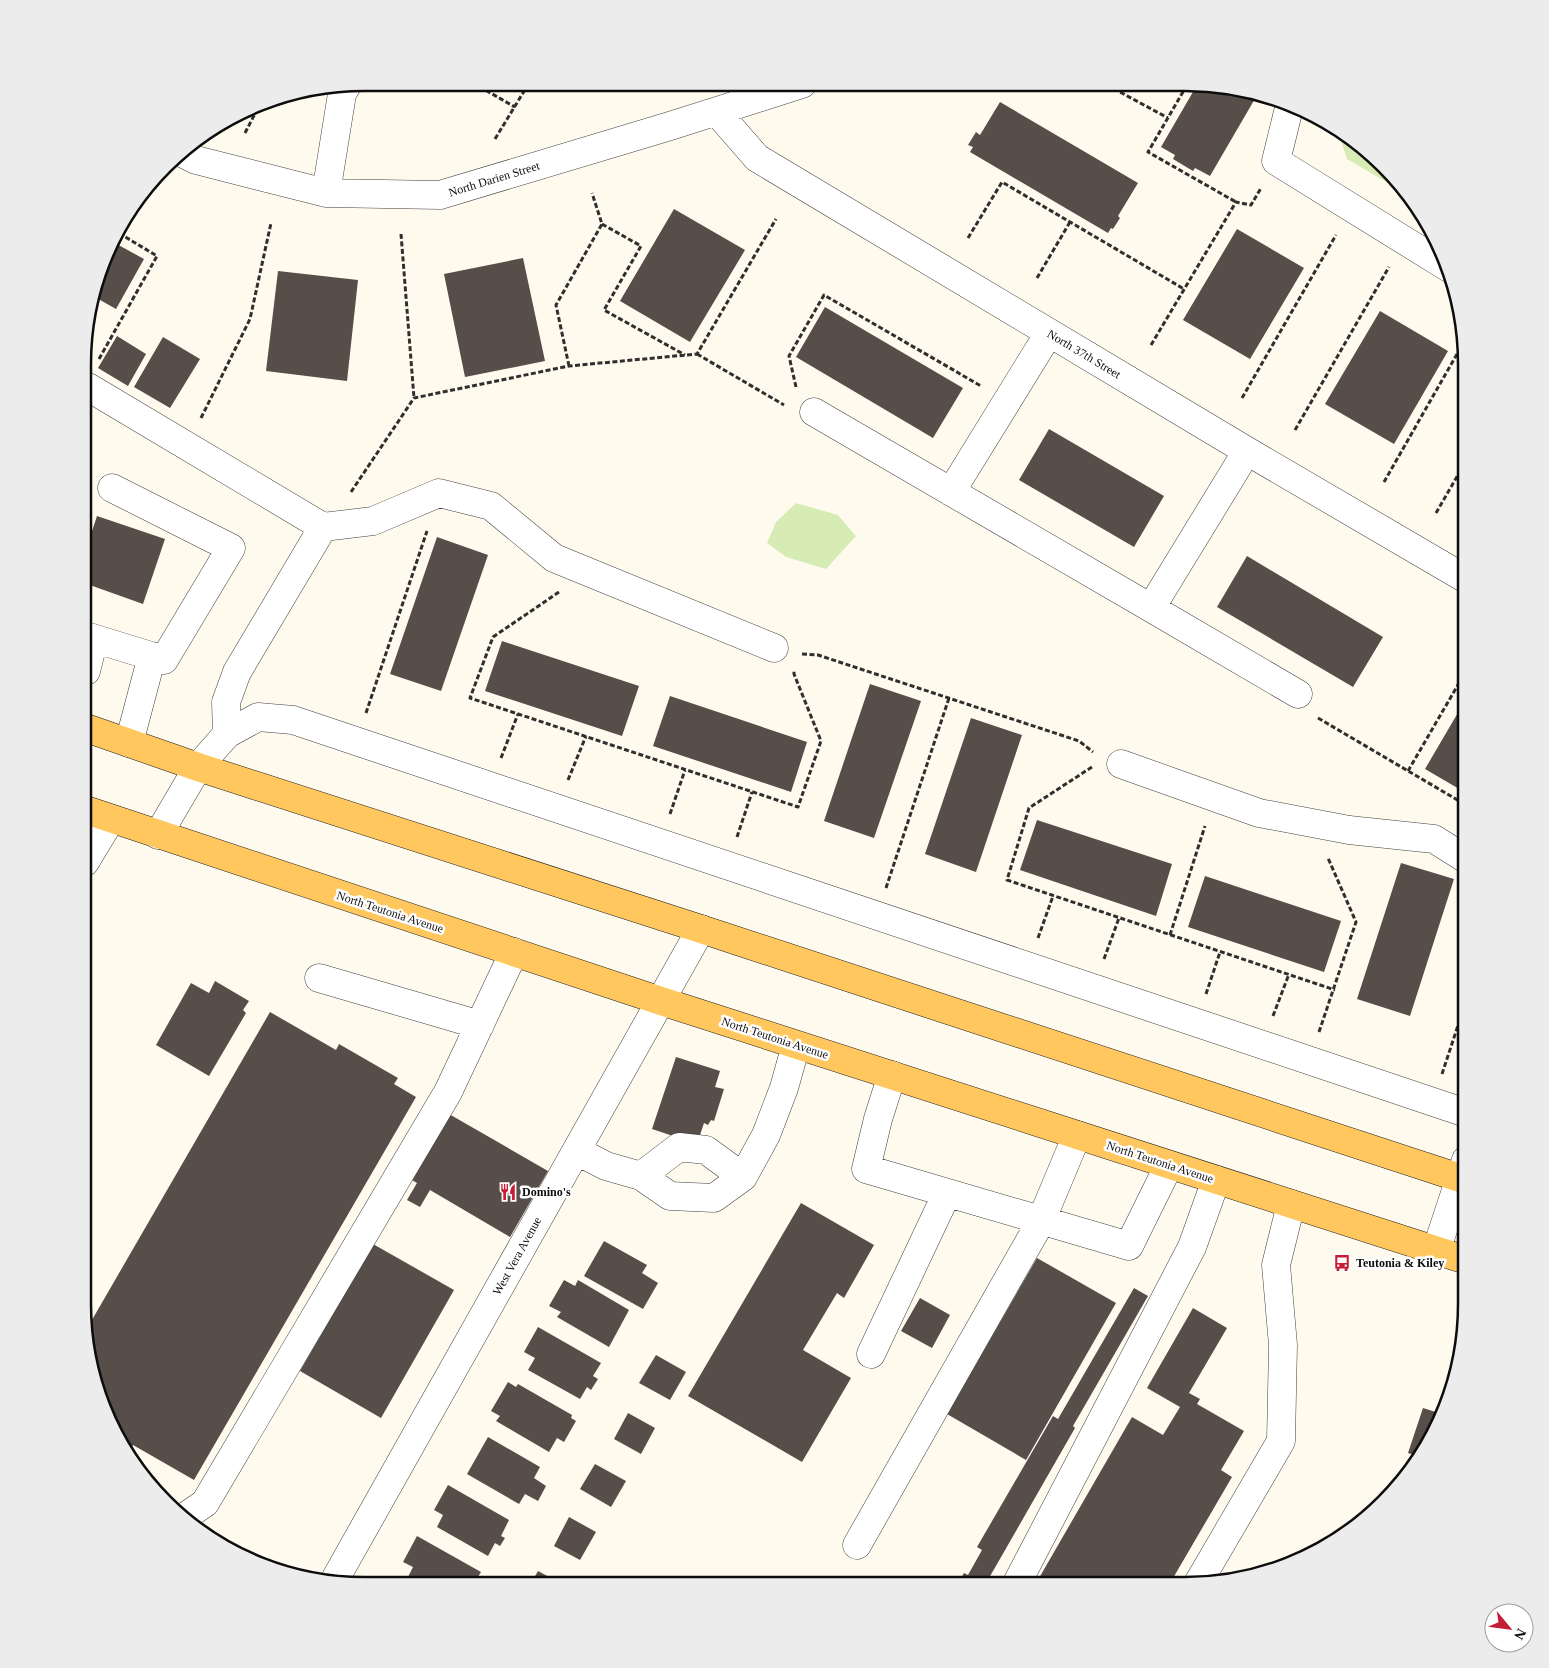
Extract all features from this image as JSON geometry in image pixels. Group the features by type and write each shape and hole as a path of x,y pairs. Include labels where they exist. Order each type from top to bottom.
{"main road":[{"path":"91,730 198,767 701,930 1458,1171"},
{"name":"North Teutonia Avenue","path":"91,812 661,1001 1458,1258"}],"street":[{"name":"North Darien Street","path":"188,156 196,160 326,193 440,195 781,91"},
{"path":"326,193 343,92"},
{"name":"North 37th Street","path":"717,112 757,158 1247,451 1458,574"},
{"path":"1288,112 1276,161 1438,262"},
{"path":"952,492 1049,333"},
{"path":"92,375 187,446 325,527 373,521 439,493 491,506 554,558 785,651"},
{"path":"803,411 952,492 1298,694"},
{"path":"1151,608 1247,451"},
{"path":"91,637 164,660 231,548 112,488"},
{"path":"227,734 226,702 237,672 325,527"},
{"path":"129,743 152,656"},
{"path":"158,835 198,767 227,734 258,718 293,720 1458,1110"},
{"path":"1112,762 1259,813 1349,830 1434,839 1458,854"},
{"path":"91,852 111,819"},
{"name":"West Vera Avenue","path":"338,1575 701,930"},
{"path":"190,1513 205,1503 448,1092 514,952"},
{"path":"319,978 480,1025"},
{"path":"577,1151 606,1166 640,1176 670,1196 714,1198 743,1177 766,1134 784,1088 796,1045"},
{"path":"892,1076 878,1120 866,1169 1129,1246 1169,1165"},
{"path":"857,1544 1041,1221 1077,1135"},
{"path":"640,1176 679,1147 706,1150 743,1177"},
{"path":"1020,1577 1192,1247 1216,1180"},
{"path":"1436,1251 1458,1190"},
{"path":"871,1354 947,1193"},
{"path":"1202,1576 1281,1441 1283,1345 1276,1265 1291,1204"}],"path":[{"path":"488,91 515,107"},
{"path":"495,138 524,91"},
{"path":"1118,91 1168,118"},
{"path":"1184,91 1148,152 1236,202 1252,205 1276,161"},
{"path":"244,133 254,115"},
{"path":"968,238 1002,182 1184,289"},
{"path":"592,193 602,224 641,246 604,310 685,356"},
{"path":"1151,345 1236,202"},
{"path":"1242,398 1352,209"},
{"path":"697,354 776,219"},
{"path":"1036,278 1070,222"},
{"path":"187,446 250,319 271,223"},
{"path":"569,366 556,305 602,224"},
{"path":"325,527 414,398 401,234"},
{"path":"92,375 157,256 124,236"},
{"path":"1295,430 1404,241"},
{"path":"803,411 789,356 824,294 1007,402"},
{"path":"1384,482 1457,353"},
{"path":"414,398 569,366 697,354 803,411"},
{"path":"1436,513 1458,475"},
{"path":"365,715 439,493"},
{"path":"588,572 494,637 470,698 798,808 821,741 785,651 818,654 1079,741 1112,762 1029,808 1007,880 1334,990"},
{"path":"1408,770 1458,685"},
{"path":"1298,694 1302,709 1458,799"},
{"path":"886,890 950,698"},
{"path":"500,761 518,714"},
{"path":"566,783 586,736"},
{"path":"669,817 685,770"},
{"path":"736,840 752,792"},
{"path":"1170,935 1215,797"},
{"path":"1313,823 1356,922 1318,1034"},
{"path":"1037,941 1053,896"},
{"path":"1103,962 1119,918"},
{"path":"1205,996 1220,952"},
{"path":"1272,1019 1288,974"},
{"path":"1442,1076 1458,1026"}],"green space":[{"path":"1341,141 1365,159 1390,184 1347,159"},
{"path":"796,503 838,515 856,536 826,569 786,557 767,543 776,522"}],"building":[{"path":"1193,92 1220,94 1254,101 1210,176 1195,168 1193,171 1173,159 1175,155 1161,147"},
{"path":"1000,102 1138,183 1118,216 1120,218 1113,229 1111,228 1108,233 970,152 973,147 968,145 976,132 980,135"},
{"path":"674,209 745,250 690,342 620,301"},
{"path":"1237,229 1304,268 1250,359 1183,320"},
{"path":"119,245 144,259 116,309 100,300"},
{"path":"523,258 545,361 465,377 444,274"},
{"path":"278,271 358,280 347,381 266,371"},
{"path":"825,307 963,388 933,438 796,357"},
{"path":"1380,311 1448,351 1394,444 1325,404"},
{"path":"117,336 146,354 128,386 98,368"},
{"path":"163,337 200,359 170,408 134,387"},
{"path":"1049,429 1164,496 1134,547 1019,480"},
{"path":"97,516 165,539 143,604 91,585 91,534"},
{"path":"437,537 488,555 441,691 390,674"},
{"path":"1247,556 1383,637 1353,687 1217,607"},
{"path":"502,641 639,686 622,736 485,691"},
{"path":"870,684 921,701 874,838 824,821"},
{"path":"670,696 807,742 791,792 653,746"},
{"path":"1458,713 1458,788 1425,769"},
{"path":"971,718 1022,735 976,872 925,854"},
{"path":"1037,820 1172,864 1156,916 1020,870"},
{"path":"1401,863 1454,879 1410,1016 1357,999"},
{"path":"1205,876 1341,921 1324,972 1188,927"},
{"path":"215,981 249,1001 243,1010 246,1013 209,1076 156,1045 191,983 209,993"},
{"path":"270,1012 336,1050 339,1044 398,1078 394,1084 416,1097 194,1480 133,1445 132,1447 119,1424 106,1391 97,1357 92,1320"},
{"path":"676,1057 720,1071 715,1087 724,1089 714,1121 711,1120 708,1125 704,1123 697,1144 652,1129"},
{"path":"449,1114 548,1171 510,1237 430,1190 420,1207 407,1200 417,1183 412,1180"},
{"path":"801,1203 874,1245 844,1298 837,1293 803,1350 851,1378 802,1462 688,1396"},
{"path":"604,1241 647,1265 642,1273 658,1283 643,1309 584,1276"},
{"path":"373,1244 454,1290 381,1418 300,1371"},
{"path":"1037,1258 1116,1303 1026,1460 947,1414"},
{"path":"564,1280 575,1286 578,1280 629,1310 609,1347 557,1317 561,1312 549,1306"},
{"path":"1134,1288 1148,1296 990,1577 962,1577 964,1573 968,1575 982,1550 977,1547 1053,1416 1058,1419"},
{"path":"920,1298 950,1315 932,1348 901,1331"},
{"path":"1193,1308 1227,1328 1189,1393 1200,1399 1197,1404 1244,1431 1221,1470 1232,1477 1174,1577 1040,1577 1132,1417 1163,1435 1180,1407 1147,1388"},
{"path":"538,1327 601,1363 593,1376 598,1379 591,1390 587,1387 580,1399 528,1370 535,1358 524,1352"},
{"path":"656,1355 686,1372 670,1400 639,1383"},
{"path":"508,1382 516,1387 518,1384 572,1415 571,1418 576,1421 564,1442 557,1438 549,1452 496,1421 500,1416 491,1411"},
{"path":"1423,1408 1435,1412 1412,1454 1408,1453"},
{"path":"628,1413 655,1428 641,1454 614,1439"},
{"path":"488,1437 540,1467 534,1478 546,1486 538,1501 525,1494 519,1504 467,1474"},
{"path":"595,1464 626,1481 611,1507 580,1489"},
{"path":"448,1485 509,1520 501,1536 505,1538 500,1546 495,1543 488,1556 437,1527 443,1515 434,1510"},
{"path":"569,1517 596,1532 580,1560 554,1546"},
{"path":"417,1536 481,1572 478,1577 408,1577 413,1567 403,1562"},
{"path":"538,1571 549,1577 535,1577"}],"place":[{"name":"Domino's","path":"508,1192"},
{"name":"Teutonia & Kiley","path":"1342,1263"}]}
